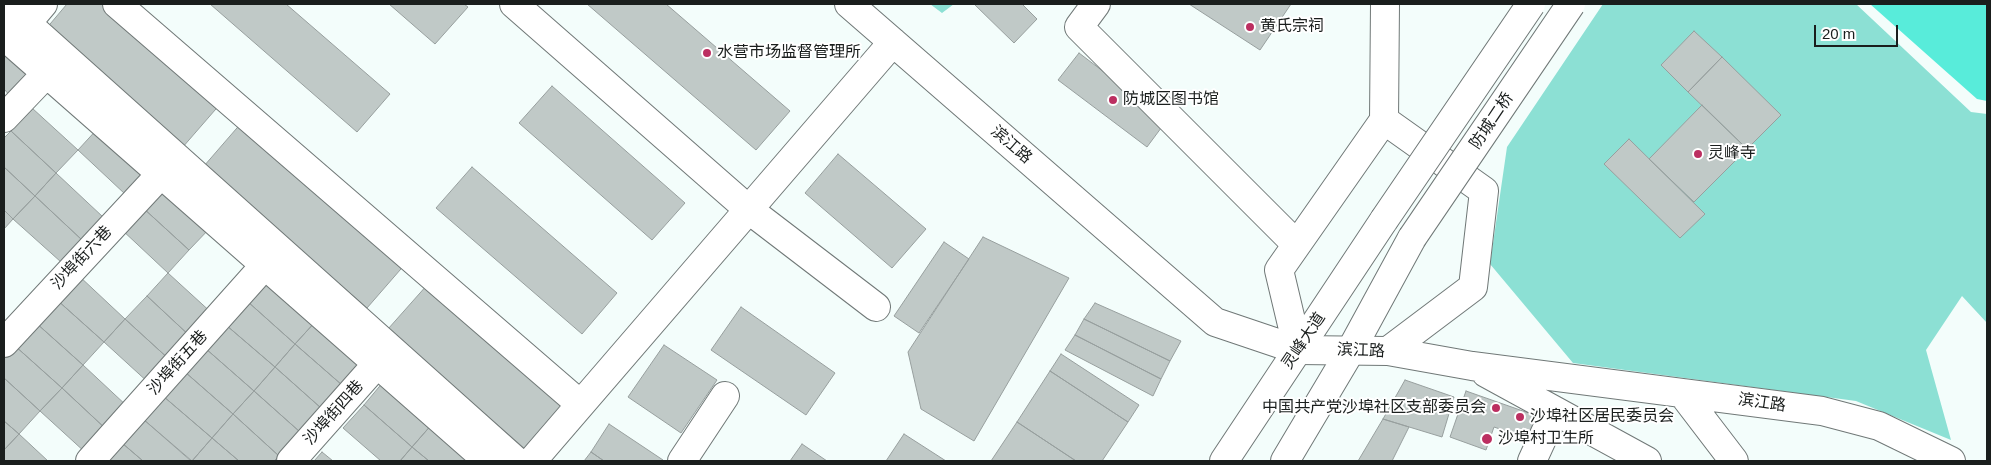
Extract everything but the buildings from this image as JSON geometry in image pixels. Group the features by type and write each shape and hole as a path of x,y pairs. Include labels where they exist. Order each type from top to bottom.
{"street":[{"path":"5,4 35,13 516,461"},
{"path":"117,4 580,404"},
{"path":"514,4 748,209 876,307"},
{"name":"滨江路","path":"849,4 1215,322 1298,350 1388,351 1472,366 1822,411 1879,426 1951,461"},
{"path":"1096,4 1079,27 1296,244"},
{"path":"1298,350 1279,270 1384,120 1385,4"},
{"name":"防城二桥","path":"1384,220 1531,4"},
{"name":"防城二桥","path":"1351,350 1412,238 1571,4"},
{"path":"4,36 488,461"},
{"path":"532,461 893,42"},
{"path":"4,118 46,74"},
{"path":"1384,120 1484,191 1473,286 1388,351"},
{"name":"沙埠街六巷","path":"4,343 161,174"},
{"name":"灵峰大道","path":"1224,461 1384,220"},
{"name":"沙埠街五巷","path":"90,461 265,265"},
{"path":"1285,461 1351,350"},
{"name":"沙埠街四巷","path":"291,461 377,364"},
{"path":"1472,366 1648,461"},
{"path":"1682,393 1734,461"},
{"path":"682,461 725,396"},
{"path":"1532,461 1555,411"}],"shaded area":[{"path":"930,4 954,4 942,13"},
{"path":"1603,4 1856,4 1971,112 1987,114 1987,323 1962,296 1926,350 1951,440 1856,401 1573,363 1490,264 1507,147"},
{"path":"1870,4 1987,4 1987,101 1977,99"}],"place":[{"name":"黄氏宗祠","path":"1250,27"},
{"name":"水营市场监督管理所","path":"707,53"},
{"name":"防城区图书馆","path":"1113,100"},
{"name":"灵峰寺","path":"1698,154"},
{"name":"中国共产党沙埠社区支部委员会","path":"1496,408"},
{"name":"沙埠社区居民委员会","path":"1520,417"},
{"name":"沙埠村卫生所","path":"1487,439"}]}
